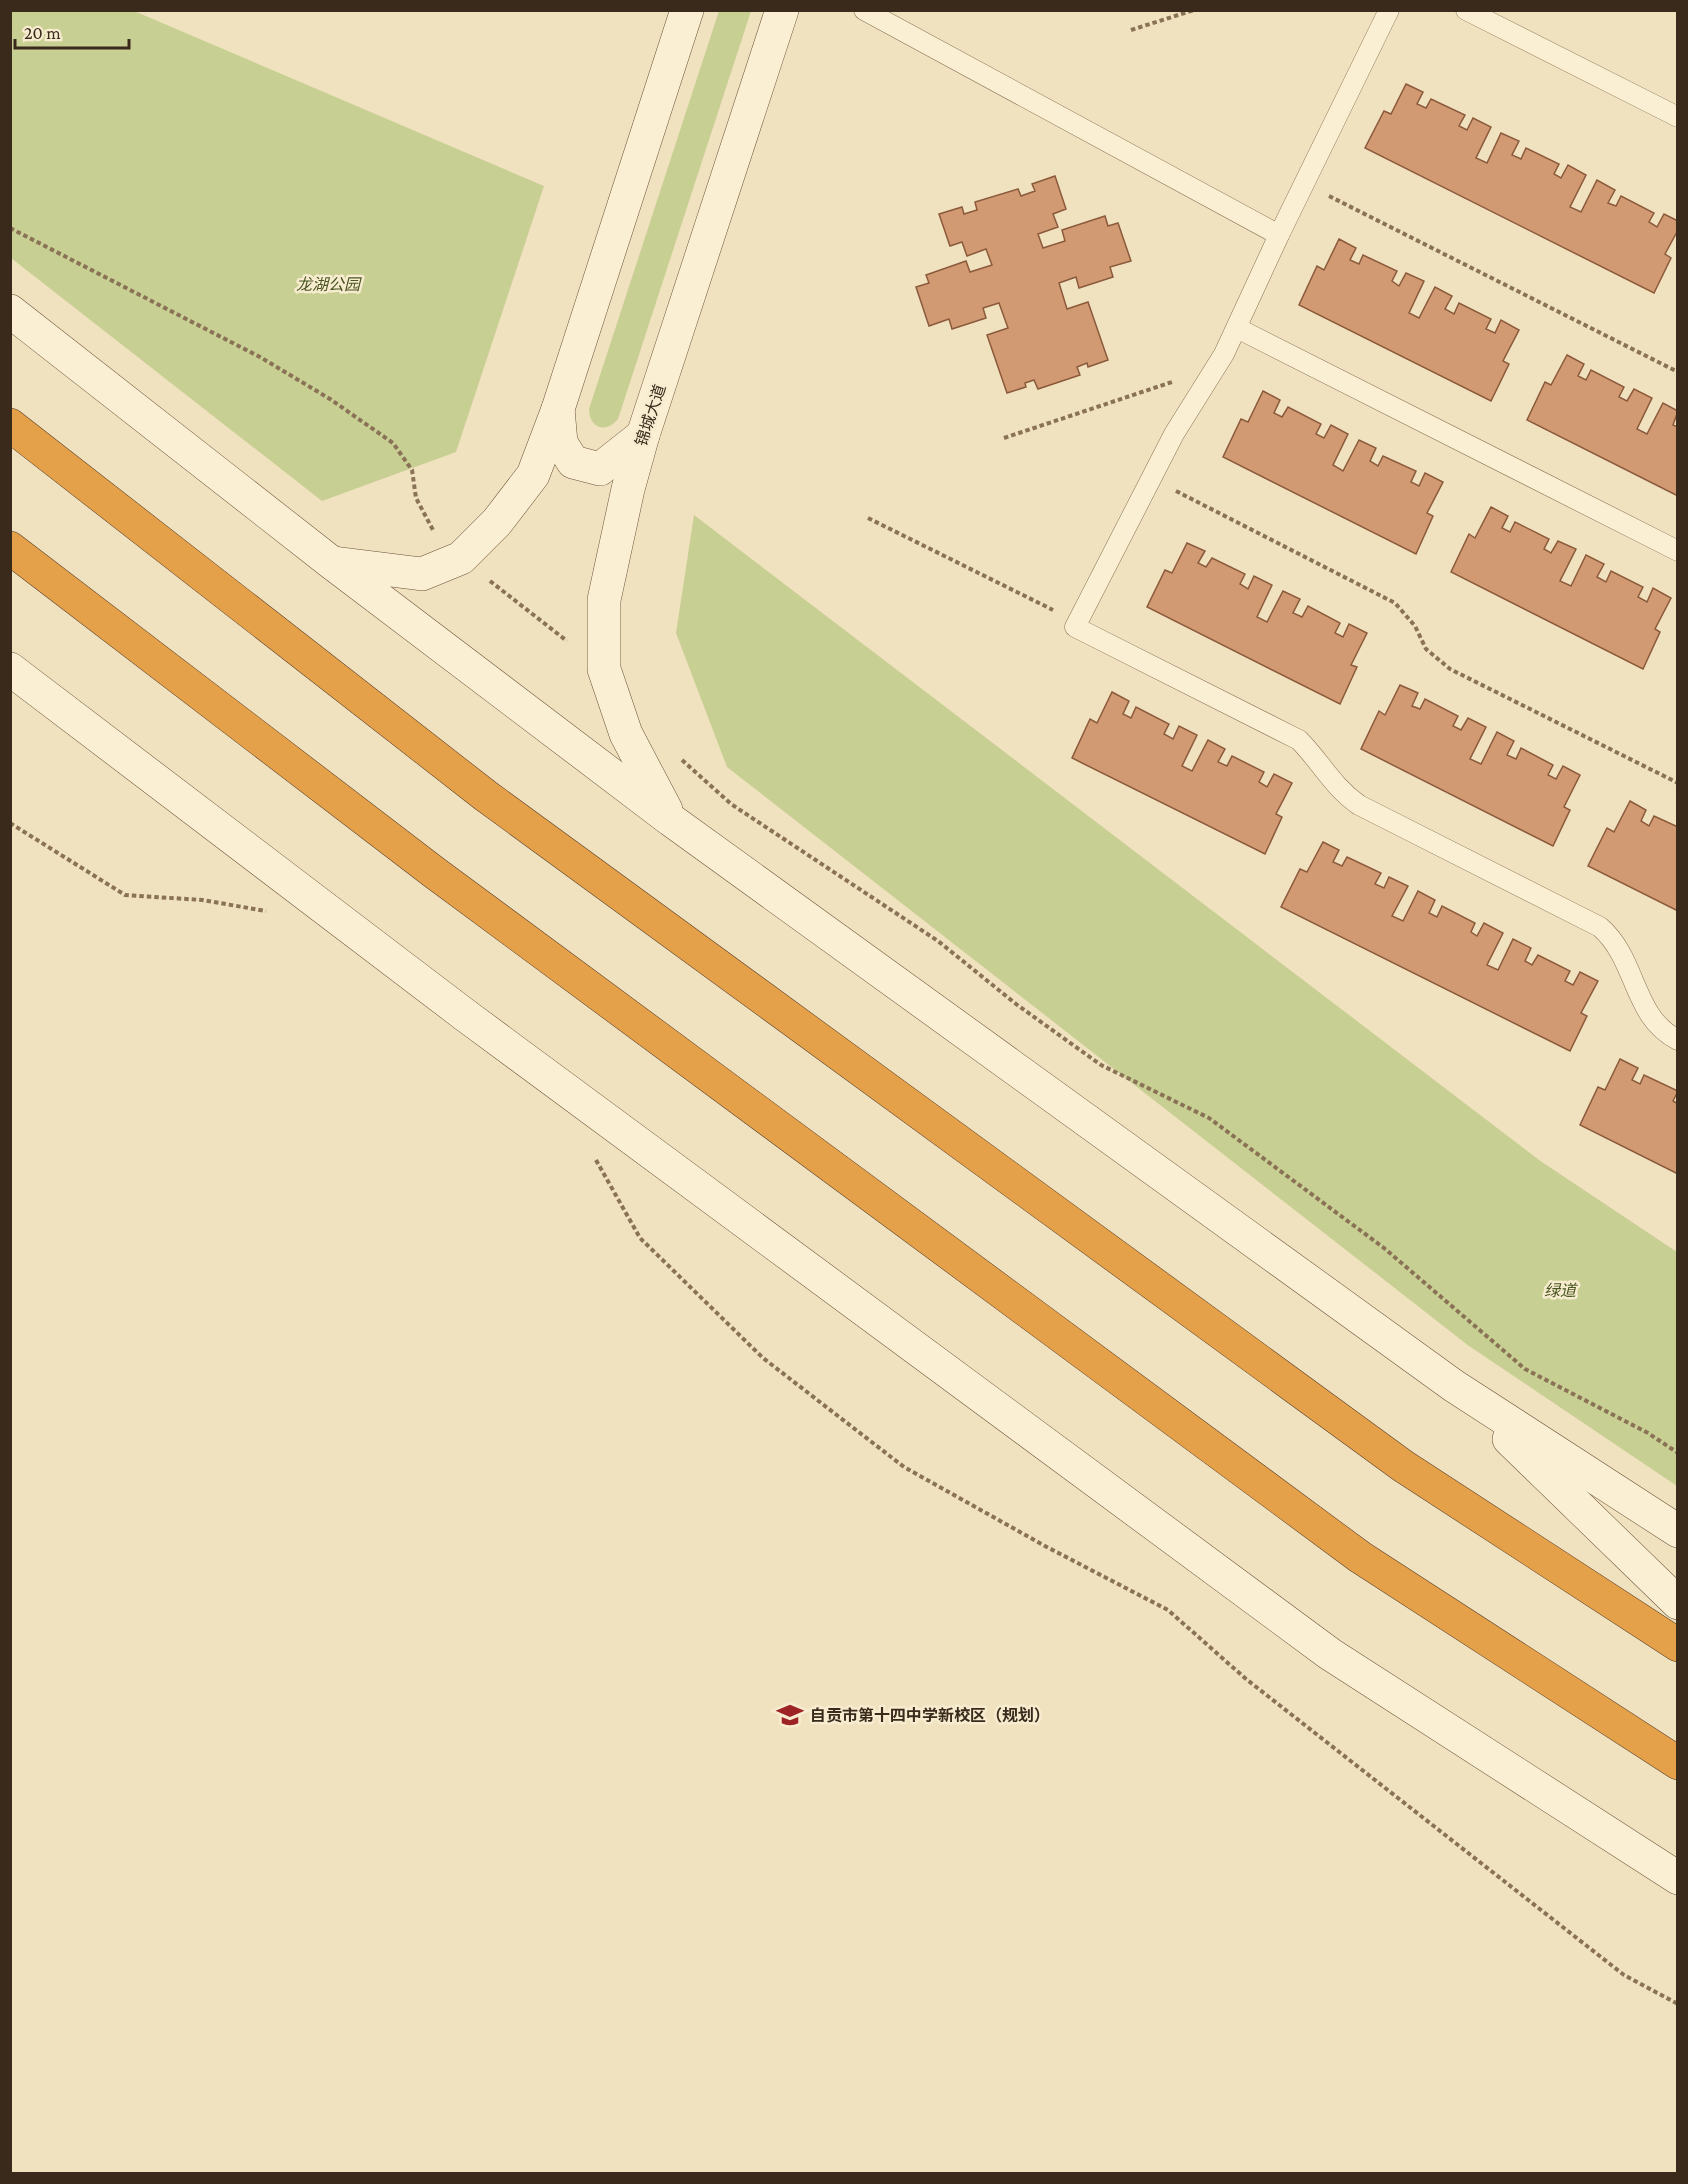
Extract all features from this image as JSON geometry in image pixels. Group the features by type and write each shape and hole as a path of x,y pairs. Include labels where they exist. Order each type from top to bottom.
{"highway":[{"path":"10,425 486,796 1374,1445 1677,1645"},
{"path":"10,548 435,873 1360,1557 1677,1763"}],"street":[{"path":"332,563 422,574 461,558 497,522 533,475 558,409 687,10"},
{"name":"锦城大道","path":"671,820 626,734 604,669 603,600 643,435 782,10"},
{"path":"10,311 332,563 671,820 1454,1386 1677,1531"},
{"path":"558,409 561,443 573,462 600,469 643,435"},
{"path":"10,669 475,1022 1330,1654 1677,1878"},
{"path":"1454,1386 1677,1603"}],"lane":[{"path":"864,10 1279,234"},
{"path":"1389,10 1279,234 1237,328 1174,434 1075,627 1299,740 1317,759 1335,786 1359,805 1600,927 1618,945 1632,971 1648,1013 1664,1031 1677,1040"},
{"path":"1466,10 1677,117"},
{"path":"1237,328 1677,550"}],"path":[{"path":"1131,30 1194,10"},
{"path":"1305,183 1677,372"},
{"path":"10,228 260,357 330,399 393,443 412,470 416,498 435,532 461,558 604,669"},
{"path":"1004,438 1215,368"},
{"path":"1152,479 1395,603 1415,626 1426,649 1450,669 1677,783"},
{"path":"868,518 1078,623"},
{"path":"677,756 731,804 938,941 1016,1004 1101,1065 1209,1118 1384,1248 1525,1369 1648,1433 1677,1453"},
{"path":"10,823 125,895 202,900 275,913"},
{"path":"594,1158 601,1165 640,1238 763,1358 904,1467 1045,1546 1168,1610 1246,1679 1615,1968 1677,2004"}],"green space":[{"name":"龙湖公园","path":"10,11 134,11 544,186 456,452 322,501 11,258"},
{"path":"719,11 751,11 618,419 613,424 599,427 592,421 589,409"},
{"name":"绿道","path":"694,515 1539,1160 1677,1252 1677,1486 1469,1346 727,767 676,633"}],"building":[{"path":"1406,84 1423,92 1417,104 1426,108 1431,99 1465,115 1459,126 1467,130 1473,118 1491,127 1476,158 1487,163 1501,133 1519,141 1512,155 1521,159 1526,148 1559,164 1554,174 1561,178 1568,165 1586,175 1570,207 1581,212 1597,180 1615,190 1608,203 1616,206 1621,196 1654,213 1649,222 1657,227 1664,214 1678,221 1678,230 1665,254 1671,258 1654,293 1365,148 1384,111 1391,114"},
{"path":"1055,176 1066,209 1053,214 1058,227 1038,234 1043,248 1065,241 1062,230 1105,216 1108,226 1118,223 1131,261 1110,267 1113,277 1079,288 1076,277 1059,283 1067,309 1088,302 1108,360 1088,367 1087,363 1077,367 1080,375 1038,389 1034,380 1025,383 1026,387 1007,393 987,335 1008,328 999,303 983,308 986,318 952,329 949,319 929,326 916,287 929,283 926,275 966,261 970,272 992,265 986,249 967,256 962,242 950,246 939,214 962,207 964,214 977,210 975,202 1018,189 1021,196 1035,191 1032,184"},
{"path":"1339,239 1356,248 1350,260 1359,264 1363,255 1397,271 1392,281 1399,286 1406,273 1424,281 1409,313 1419,318 1435,287 1452,296 1445,309 1454,314 1459,303 1491,319 1486,329 1495,333 1501,320 1519,330 1503,361 1509,364 1491,401 1299,305 1317,266 1324,270"},
{"path":"1567,355 1584,364 1578,376 1586,380 1591,370 1624,387 1619,397 1627,401 1634,389 1652,398 1637,429 1647,434 1663,403 1678,411 1673,425 1678,427 1678,496 1527,420 1545,382 1551,385"},
{"path":"1263,391 1280,400 1274,413 1282,417 1288,407 1321,424 1316,434 1324,438 1331,425 1348,434 1333,465 1343,471 1359,440 1376,448 1370,461 1378,466 1383,456 1416,471 1411,482 1419,486 1425,473 1443,482 1427,513 1433,516 1416,554 1223,457 1241,419 1248,422"},
{"path":"1491,507 1508,516 1502,528 1510,532 1515,522 1549,539 1544,549 1551,553 1558,541 1576,549 1560,581 1571,586 1586,555 1604,564 1597,577 1606,582 1611,571 1643,587 1638,597 1647,602 1653,588 1671,598 1655,629 1660,632 1643,669 1451,572 1469,534 1475,538"},
{"path":"1187,543 1205,551 1198,563 1206,567 1212,558 1245,574 1240,584 1248,589 1254,576 1272,585 1257,617 1267,622 1283,591 1300,599 1293,613 1302,617 1308,606 1340,623 1335,633 1343,637 1349,624 1367,633 1351,665 1357,667 1340,704 1147,607 1165,570 1172,573"},
{"path":"1400,685 1418,693 1412,706 1420,709 1425,699 1458,716 1453,726 1461,730 1468,718 1486,727 1470,759 1481,764 1497,732 1514,741 1507,755 1516,759 1521,748 1553,765 1548,775 1556,779 1563,766 1580,775 1564,807 1570,810 1553,846 1361,749 1379,711 1385,715"},
{"path":"1112,692 1129,701 1123,714 1131,718 1136,707 1169,724 1164,734 1173,739 1179,726 1197,735 1182,766 1192,771 1208,740 1225,749 1218,762 1227,766 1232,756 1264,772 1259,782 1267,787 1274,774 1292,783 1276,814 1282,817 1265,854 1072,758 1090,719 1097,723"},
{"path":"1630,801 1646,810 1641,821 1649,826 1654,816 1678,827 1678,911 1588,866 1607,828 1614,832"},
{"path":"1323,842 1339,850 1333,862 1342,866 1347,857 1381,873 1375,884 1384,888 1389,877 1408,886 1392,916 1403,921 1418,891 1435,900 1429,913 1437,917 1442,906 1475,923 1471,932 1477,936 1484,923 1503,933 1487,965 1498,970 1513,939 1531,948 1525,961 1532,965 1538,955 1570,971 1565,981 1573,985 1580,972 1598,981 1581,1013 1587,1016 1570,1051 1281,907 1300,869 1307,872"},
{"path":"1620,1059 1638,1068 1632,1080 1640,1084 1644,1075 1678,1091 1673,1101 1678,1104 1678,1174 1580,1125 1598,1087 1605,1090"}],"place":[{"name":"自贡市第十四中学新校区（规划）","path":"790,1715"}]}
